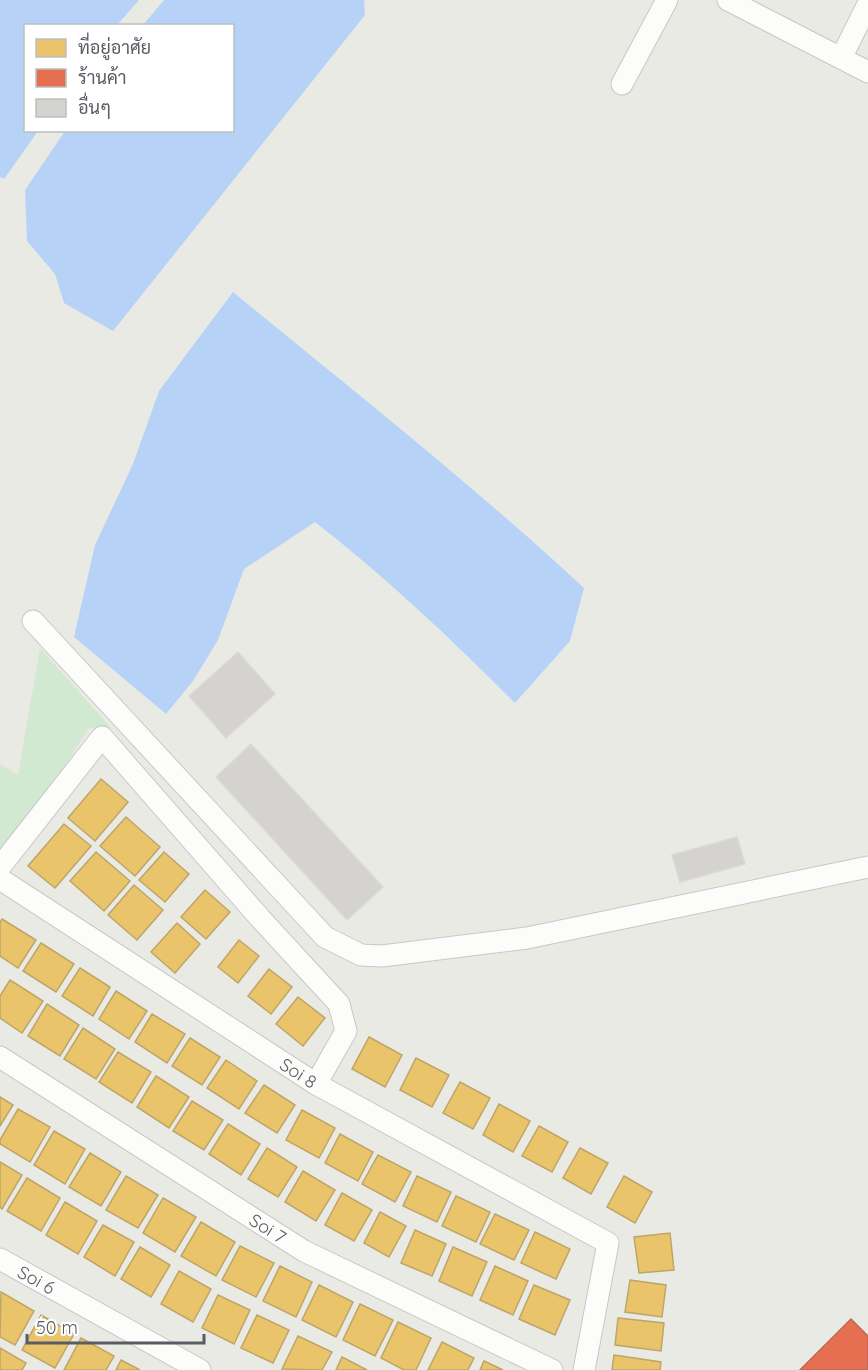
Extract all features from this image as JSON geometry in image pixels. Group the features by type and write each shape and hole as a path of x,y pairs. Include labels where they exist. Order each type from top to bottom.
{"street":[{"path":"622,84 667,0"},
{"path":"728,0 868,72"},
{"path":"841,58 868,4"},
{"path":"33,621 325,937 361,955 382,956 527,938 868,867"},
{"path":"0,867 102,737 260,918 339,1004 346,1031 316,1083"},
{"name":"Soi 8","path":"0,879 316,1083 608,1243 584,1370"},
{"name":"Soi 7","path":"0,1057 304,1251 552,1370"},
{"name":"Soi 6","path":"0,1259 200,1370"}],"green space":[{"path":"40,648 111,728 89,728 0,865 0,764 18,775"}],"water":[{"path":"0,0 139,0 118,24 24,24 24,132 37,132 4,179 0,177"},
{"path":"164,0 364,0 365,15 113,331 64,303 55,274 27,241 25,190 64,132 234,132 234,24 144,24"},
{"path":"233,292 455,474 584,588 570,641 515,703 418,610 315,522 244,569 218,640 193,681 166,714 74,637 95,545 133,464 159,391"}],"building: ที่อยู่อาศัย":[{"path":"101,779 128,802 95,841 68,818"},
{"path":"126,817 160,847 135,876 100,846"},
{"path":"64,824 91,846 55,888 28,866"},
{"path":"96,852 130,881 104,911 70,881"},
{"path":"164,852 189,874 165,902 139,880"},
{"path":"134,885 163,910 137,940 108,915"},
{"path":"205,890 230,912 206,939 181,917"},
{"path":"2,919 36,940 18,968 0,956 0,922"},
{"path":"177,923 200,944 175,973 151,952"},
{"path":"239,940 259,956 238,983 218,967"},
{"path":"41,943 74,964 56,992 23,971"},
{"path":"80,968 110,987 93,1016 62,996"},
{"path":"269,969 292,987 271,1014 248,996"},
{"path":"10,980 43,1001 22,1033 0,1018 0,996"},
{"path":"116,991 147,1011 129,1039 99,1019"},
{"path":"298,997 325,1018 303,1046 276,1024"},
{"path":"47,1004 79,1025 60,1056 28,1036"},
{"path":"152,1014 185,1034 167,1063 135,1042"},
{"path":"83,1028 115,1049 96,1079 64,1059"},
{"path":"369,1037 402,1055 385,1087 352,1069"},
{"path":"190,1038 220,1057 202,1085 172,1066"},
{"path":"118,1052 151,1072 132,1103 99,1082"},
{"path":"416,1058 449,1075 432,1107 400,1090"},
{"path":"226,1060 257,1081 239,1109 207,1088"},
{"path":"156,1076 189,1097 169,1128 137,1107"},
{"path":"460,1082 490,1098 473,1129 443,1113"},
{"path":"264,1085 295,1105 277,1133 245,1113"},
{"path":"0,1097 13,1105 0,1126"},
{"path":"192,1101 223,1120 204,1150 173,1131"},
{"path":"499,1104 530,1121 513,1152 483,1135"},
{"path":"18,1109 50,1127 30,1162 0,1144 0,1140"},
{"path":"302,1110 335,1128 319,1158 286,1140"},
{"path":"228,1124 260,1144 241,1175 209,1154"},
{"path":"539,1126 568,1142 552,1172 522,1156"},
{"path":"54,1131 85,1149 65,1184 34,1165"},
{"path":"340,1134 373,1152 358,1181 325,1163"},
{"path":"267,1148 297,1167 278,1197 248,1179"},
{"path":"580,1148 608,1163 591,1194 563,1178"},
{"path":"90,1153 121,1172 101,1206 69,1187"},
{"path":"378,1155 411,1172 395,1202 362,1184"},
{"path":"0,1162 22,1175 2,1209 0,1207"},
{"path":"303,1171 335,1190 316,1221 285,1202"},
{"path":"126,1176 158,1195 138,1228 106,1210"},
{"path":"417,1176 451,1192 437,1222 403,1206"},
{"path":"624,1176 652,1192 635,1223 607,1207"},
{"path":"27,1178 60,1198 41,1231 7,1211"},
{"path":"342,1193 372,1210 354,1241 325,1225"},
{"path":"456,1196 490,1212 476,1242 442,1226"},
{"path":"163,1198 196,1217 175,1252 143,1233"},
{"path":"65,1202 97,1221 78,1254 46,1235"},
{"path":"380,1212 406,1226 389,1257 364,1243"},
{"path":"495,1214 529,1230 514,1260 480,1244"},
{"path":"201,1222 235,1242 216,1276 181,1256"},
{"path":"103,1225 134,1242 115,1276 84,1257"},
{"path":"415,1230 446,1244 432,1276 401,1263"},
{"path":"535,1232 570,1249 556,1279 521,1263"},
{"path":"670,1233 674,1270 639,1273 634,1237"},
{"path":"240,1246 274,1263 256,1297 222,1280"},
{"path":"140,1247 170,1265 151,1297 121,1279"},
{"path":"453,1247 487,1262 472,1296 439,1281"},
{"path":"280,1266 312,1282 296,1317 263,1301"},
{"path":"495,1266 528,1281 513,1315 480,1300"},
{"path":"179,1271 211,1289 193,1322 161,1304"},
{"path":"630,1280 666,1285 662,1317 625,1312"},
{"path":"319,1285 353,1302 336,1337 302,1320"},
{"path":"534,1285 570,1300 555,1335 519,1319"},
{"path":"1,1292 34,1311 15,1345 0,1337"},
{"path":"218,1295 250,1310 234,1344 202,1328"},
{"path":"360,1304 393,1320 375,1356 343,1340"},
{"path":"41,1315 74,1334 55,1368 22,1350"},
{"path":"257,1315 289,1330 273,1363 241,1348"},
{"path":"618,1318 664,1323 661,1351 615,1345"},
{"path":"398,1322 431,1338 416,1370 404,1370 381,1358"},
{"path":"298,1336 332,1352 322,1370 282,1369"},
{"path":"81,1338 114,1356 106,1370 64,1370"},
{"path":"442,1342 474,1358 468,1370 428,1370"},
{"path":"0,1348 26,1363 22,1370 0,1370"},
{"path":"614,1355 661,1362 660,1370 612,1370"},
{"path":"342,1357 367,1370 336,1370"},
{"path":"121,1360 140,1370 116,1370"},
{"path":"484,1361 503,1370 480,1370"}],"building: ร้านค้า":[{"path":"851,1319 868,1336 868,1370 800,1370"}],"building: อื่นๆ":[{"path":"238,652 275,694 226,738 189,696"},
{"path":"251,744 383,887 347,920 216,777"},
{"path":"737,837 745,864 680,882 672,855"}]}
